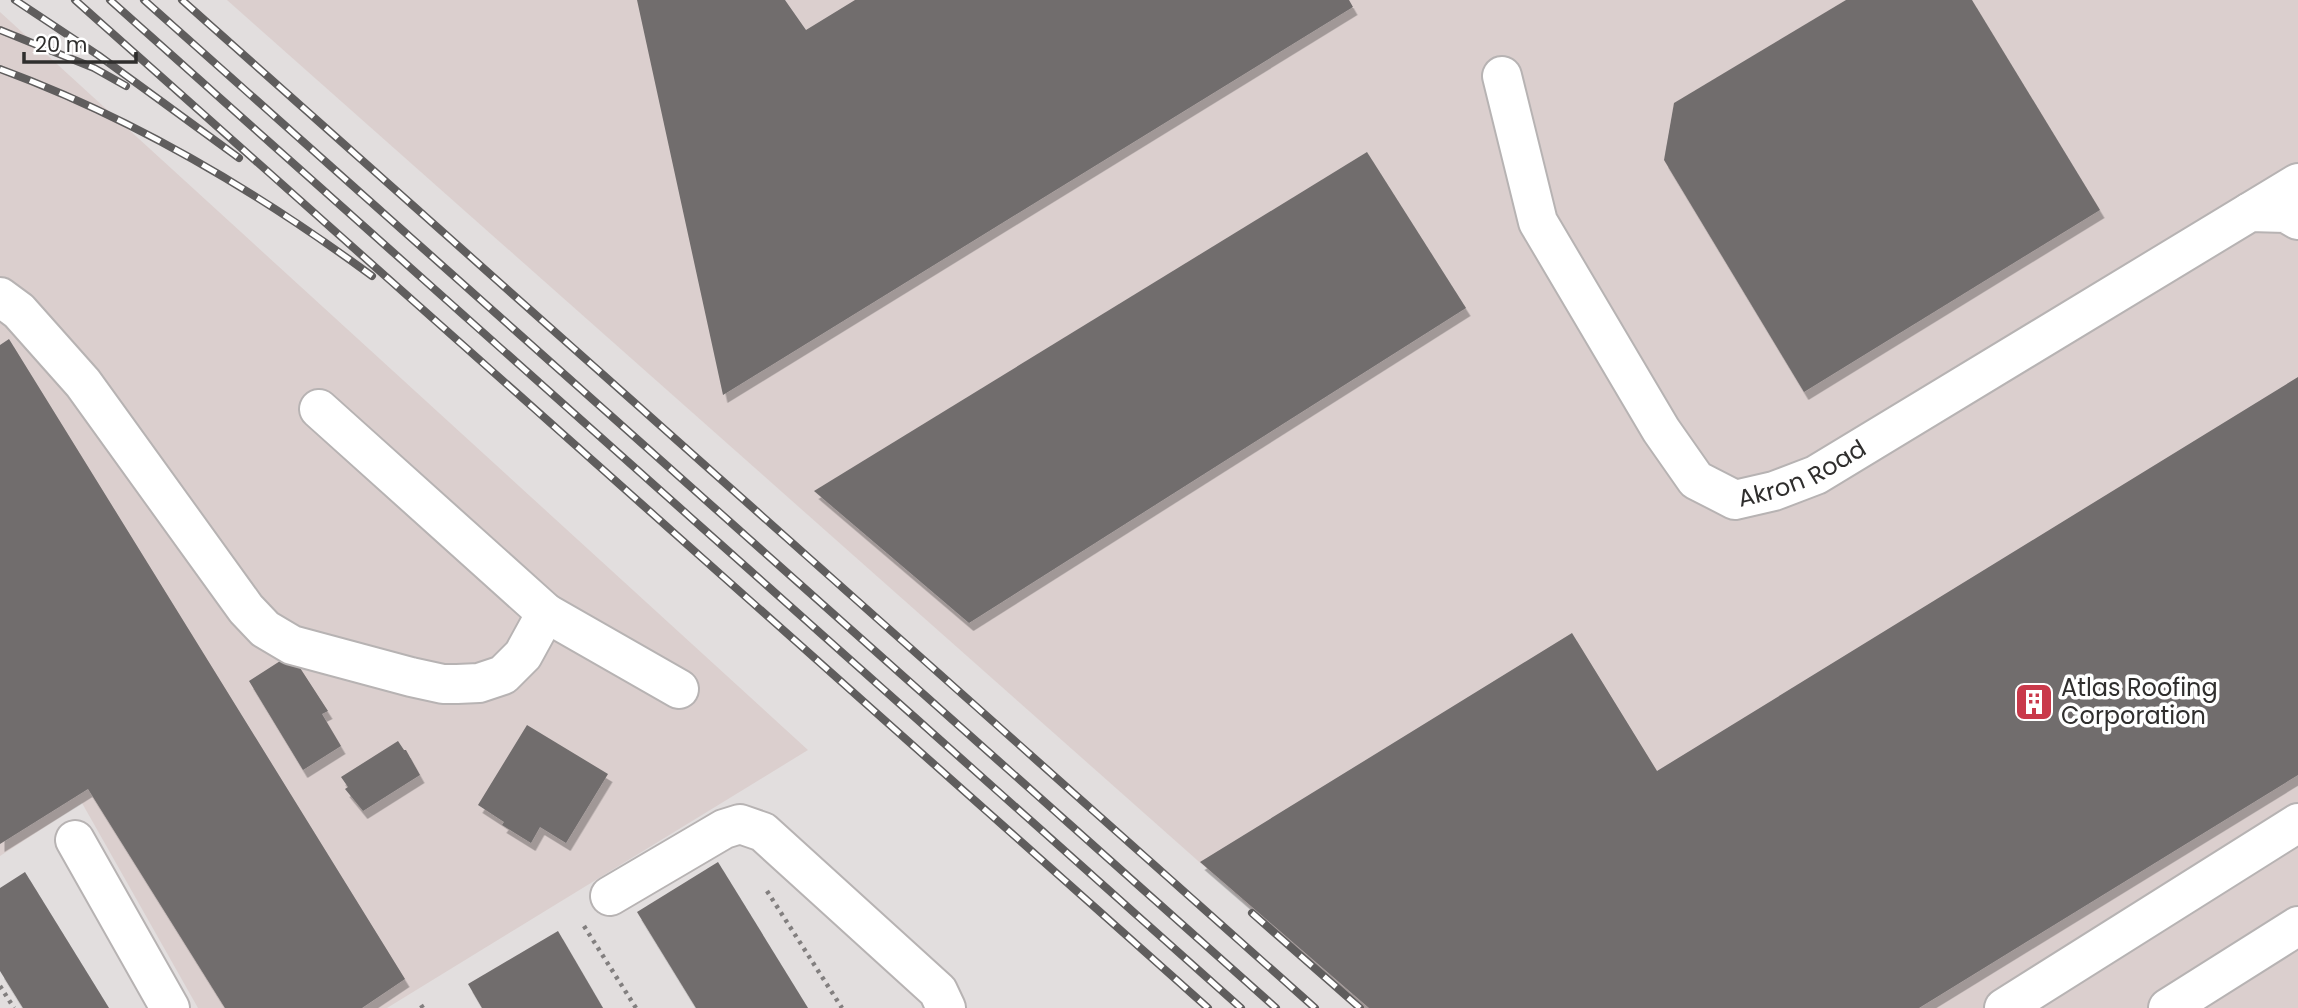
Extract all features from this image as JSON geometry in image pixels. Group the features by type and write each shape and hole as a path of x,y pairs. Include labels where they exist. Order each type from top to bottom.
{"street":[{"name":"Akron Road","path":"1502,76 1538,222 1661,430 1696,480 1735,500 1774,491 1816,475 2298,183"},
{"path":"2250,212 2286,214 2298,220"},
{"path":"0,297 19,311 83,383 246,609 265,629 292,645 443,684 479,683 502,675 523,655 545,613"},
{"path":"319,409 545,613 679,689"},
{"path":"2004,1008 2298,823"},
{"path":"610,896 724,829 740,824 755,828 787,853 938,991 946,1008"},
{"path":"75,840 170,1008"},
{"path":"2168,1008 2298,926"}],"path":[{"path":"763,884 842,1008"},
{"path":"597,948 636,1008"},
{"path":"0,986 14,1008"}],"shaded area":[{"path":"227,0 2298,0 2298,1008 1364,1008"},
{"path":"0,12 808,750 387,1008 198,1008 82,803 0,856"}],"building":[{"path":"637,0 785,0 806,30 855,0 1349,0 1353,7 723,395"},
{"path":"1846,0 1972,0 2100,210 1804,392 1664,160 1674,103"},
{"path":"1367,152 1466,308 969,623 814,491"},
{"path":"9,339 405,979 362,1008 225,1008 88,789 0,844 0,345"},
{"name":"Atlas Roofing Corporation","path":"2298,377 2298,775 1919,1008 1369,1008 1200,862 1572,633 1657,771"},
{"path":"291,654 328,711 322,714 341,746 303,770 249,681"},
{"path":"527,725 608,774 566,843 540,827 531,843 502,825 504,822 478,805"},
{"path":"398,741 420,775 363,811 345,789 348,787 341,777"},
{"path":"718,862 808,1008 696,1008 637,912"},
{"path":"25,872 109,1008 23,1008 0,971 0,888"},
{"path":"558,931 603,1008 482,1008 468,984"}],"railway":[{"path":"15,0 98,55 239,158"},
{"path":"75,0 1208,1008"},
{"path":"110,0 1241,1008"},
{"path":"144,0 1276,1008"},
{"path":"182,0 1315,1008"},
{"path":"0,30 94,68 126,86"},
{"path":"0,69 98,110 193,159 284,215 372,276"},
{"path":"1252,913 1360,1008"}],"place":[{"name":"Atlas Roofing Corporation","path":"2034,702"}]}
